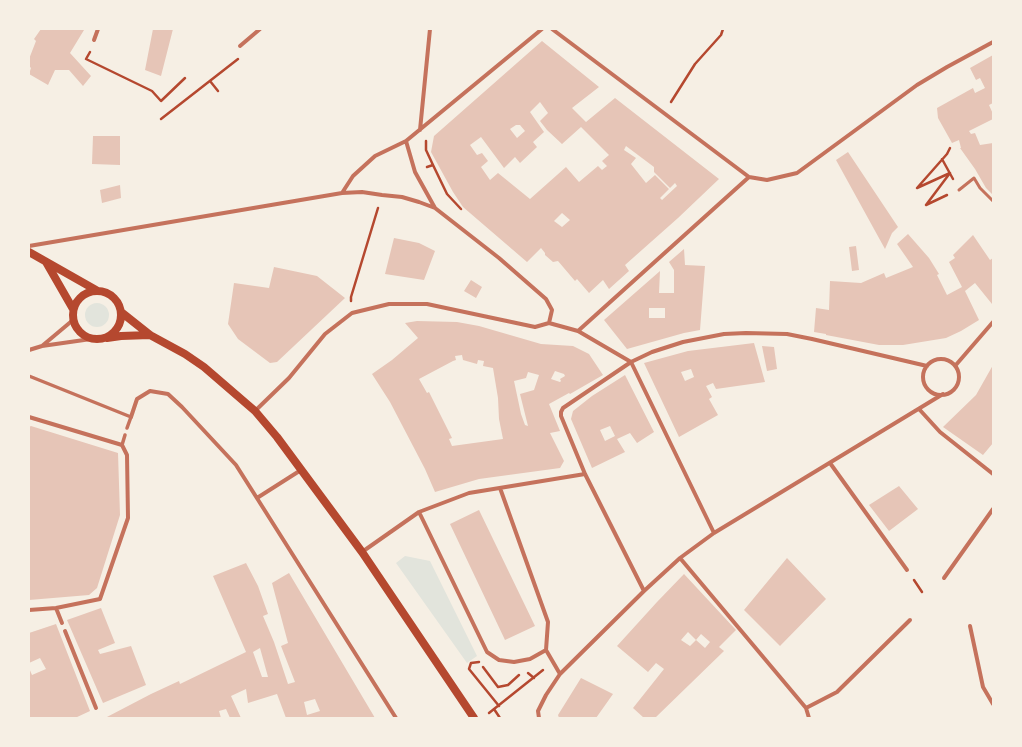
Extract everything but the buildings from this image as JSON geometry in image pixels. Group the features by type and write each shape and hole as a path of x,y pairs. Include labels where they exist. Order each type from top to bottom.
{"main road":[{"path":"30,250 96,290"},
{"path":"46,261 73,309"},
{"path":"105,338 118,328 121,320 119,305 110,294 104,291 96,290 81,295 76,301 73,309 73,320 79,332 91,339 150,335"},
{"path":"121,312 150,335 185,354 204,367 255,411 301,469 362,552 474,718"}],"street":[{"path":"94,40 98,29"},
{"path":"240,46 260,29"},
{"path":"420,130 430,29"},
{"path":"342,193 353,176 375,156 406,141 542,29"},
{"path":"552,29 663,114 749,177 767,180 797,173 917,85 993,42"},
{"path":"406,141 415,172 434,208"},
{"path":"578,331 749,177"},
{"path":"30,250 342,193 362,192 402,197 434,208 499,258 546,299 552,310 549,323"},
{"path":"255,411 288,378 325,334 352,313 389,304 426,304 535,327 549,323 578,331 631,362 714,532"},
{"path":"42,346 73,320"},
{"path":"955,366 993,322"},
{"path":"644,590 585,474 561,416 563,408 631,362 652,352 683,342 724,334 787,334 927,366"},
{"path":"29,350 42,346 91,339"},
{"path":"539,718 538,711 546,695 560,674 644,590 680,558 714,532 944,394 949,393 958,384 958,372 955,366 947,360 941,359 931,362 927,366 924,377 925,383 932,392 944,394"},
{"path":"29,376 130,417"},
{"path":"127,428 137,399 150,392 168,394 236,465 396,718"},
{"path":"919,409 940,432 993,474"},
{"path":"29,417 122,445"},
{"path":"29,610 56,608 100,599 128,518 127,455 122,445 125,435"},
{"path":"830,463 907,570"},
{"path":"257,498 301,469"},
{"path":"362,552 419,512 470,493 585,474"},
{"path":"500,488 548,622 546,650 560,674"},
{"path":"944,578 993,509"},
{"path":"419,512 487,652 499,660 514,662 530,659 546,650"},
{"path":"680,558 806,708 809,718"},
{"path":"56,608 62,623"},
{"path":"806,708 837,692 910,620"},
{"path":"970,626 983,687 993,704"},
{"path":"65,631 96,708"}],"lane":[{"path":"959,190 974,178 980,188 993,201"}],"path":[{"path":"663,114 695,64 720,35 723,29"},
{"path":"94,40 86,59 152,91 161,101 185,78"},
{"path":"161,119 225,71 241,57"},
{"path":"210,81 218,91"},
{"path":"431,136 426,140 426,150 432,165"},
{"path":"950,148 917,188 950,173"},
{"path":"942,159 950,173 959,190 926,205 950,173"},
{"path":"351,297 371,230"},
{"path":"488,714 494,710 499,706 534,678 526,671 508,685 498,687 480,662 471,664 469,669 499,706"},
{"path":"494,710 500,718"}],"shaded area":[{"path":"97,303 106,306 109,315 106,324 97,327 88,324 85,315 88,306"},
{"path":"405,556 430,561 477,656 467,663 396,563"}]}
